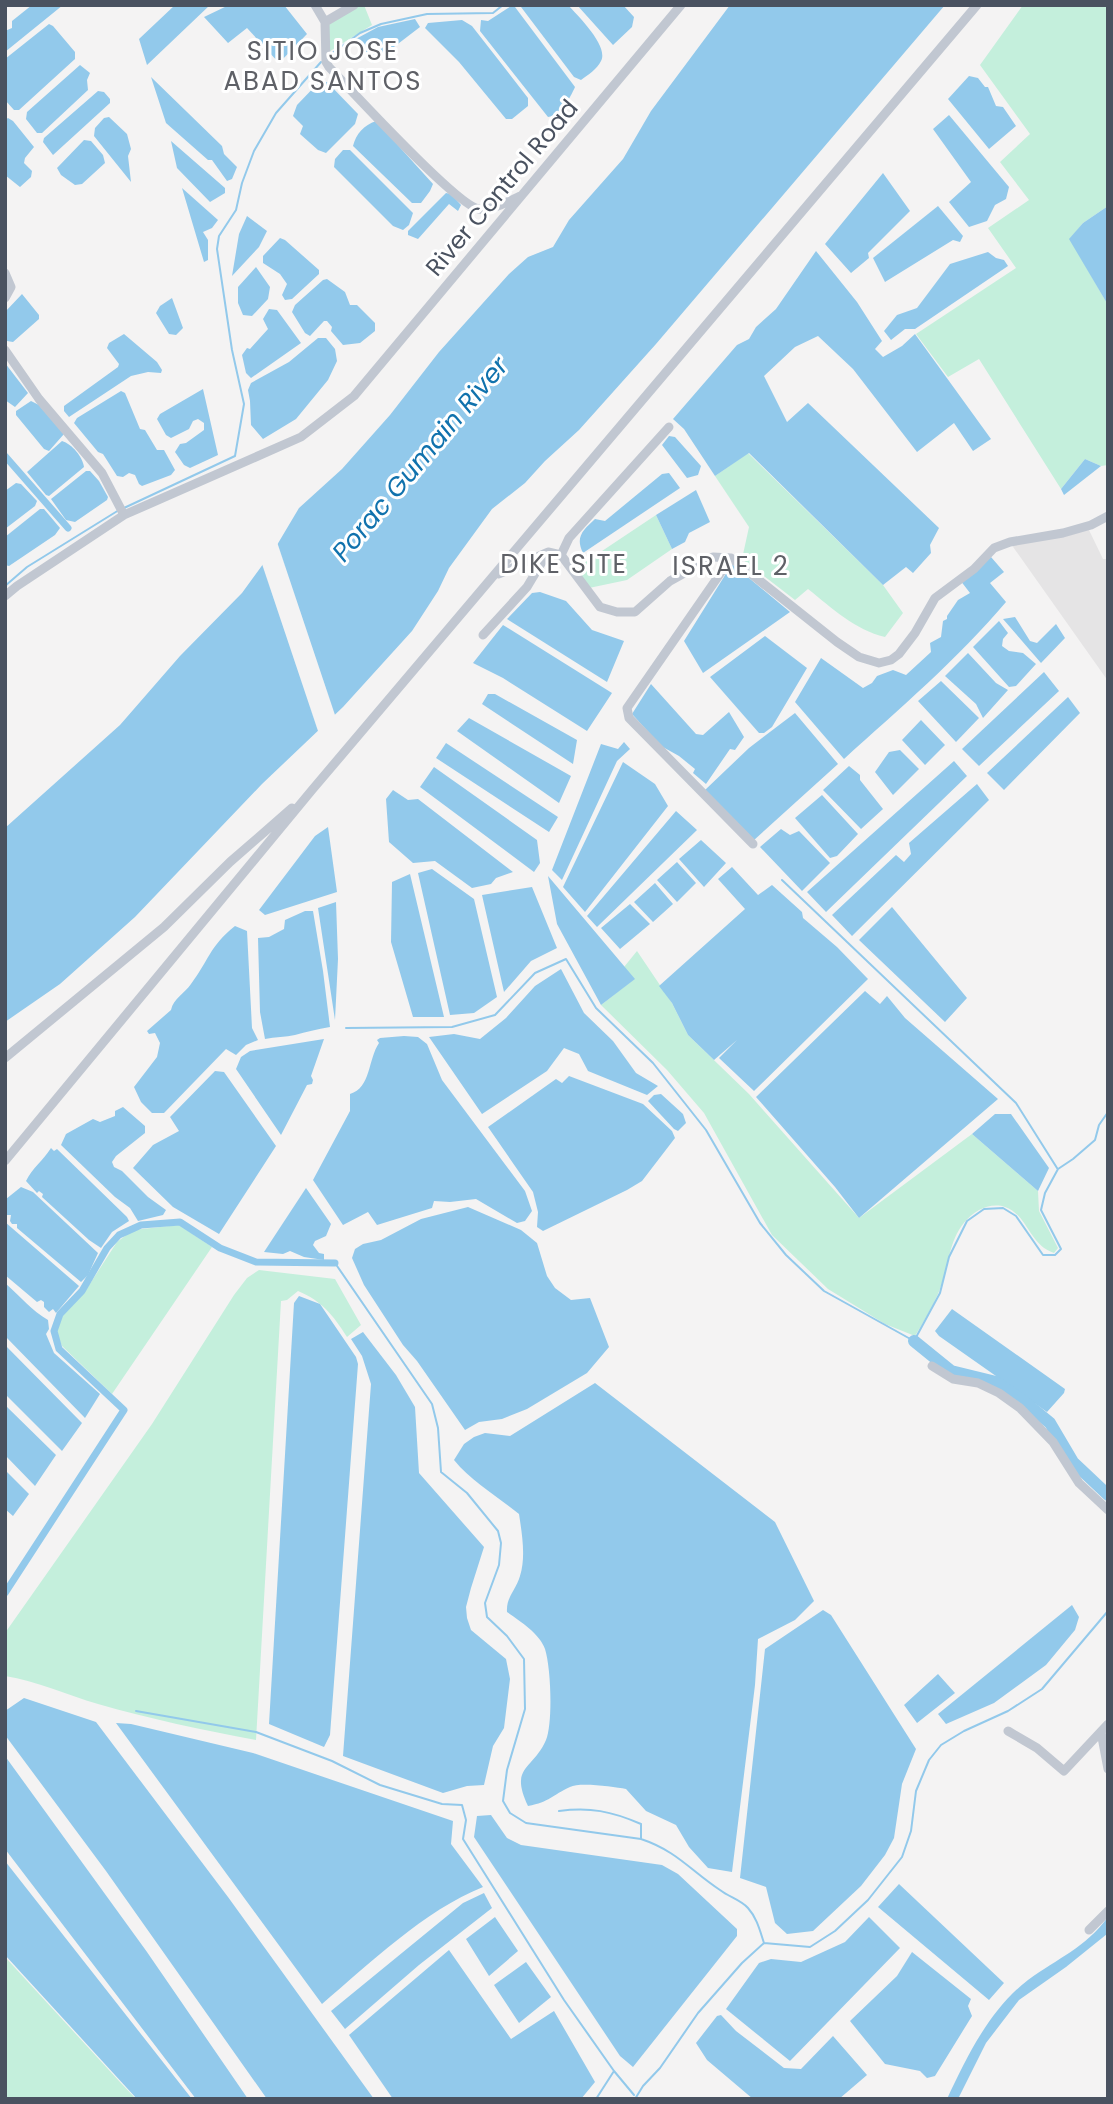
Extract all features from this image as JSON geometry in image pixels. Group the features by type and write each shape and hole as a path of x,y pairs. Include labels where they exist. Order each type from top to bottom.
{"street":[{"path":"315,5 325,22 326,58 444,184 471,206 481,210 522,195"},
{"path":"325,22 354,5"},
{"name":"River Control Road","path":"5,596 123,511 301,437 354,396 681,5"},
{"path":"5,1161 312,790 977,5"},
{"path":"5,273 10,287 5,298"},
{"path":"5,350 40,400 102,473 123,511"},
{"path":"561,555 569,538 668,427"},
{"path":"495,576 548,552 561,555 600,607 617,612 635,612 670,581 713,557 731,558 837,642 859,657 879,663 891,660 899,654 915,633 934,598 974,569 994,548 1010,542 1063,533 1091,525 1108,516"},
{"path":"483,635 527,587 548,552"},
{"path":"731,558 628,708 629,718 753,844"},
{"path":"5,1058 164,927 230,862 312,790"},
{"path":"932,1366 953,1379 978,1382 1020,1408 1053,1442 1079,1483 1108,1510"},
{"path":"1008,1731 1037,1748 1064,1771 1108,1724"},
{"path":"1101,1732 1108,1769"},
{"path":"1089,1930 1108,1911"}],"shaded area":[{"path":"1088,528 1103,559 1108,559 1108,681 1011,544"}],"green space":[{"path":"364,5 372,25 327,53 328,25"},
{"path":"1023,5 1108,5 1108,206 1083,223 1070,239 1108,305 1108,465 1101,466 1085,459 1061,489 979,359 948,377 916,334 1016,268 988,228 1029,200 1000,162 1030,134 980,65"},
{"path":"748,453 883,585 903,613 885,637 854,624 808,589 795,600 742,559 749,527 715,476"},
{"path":"656,515 672,549 627,580 589,588 575,569"},
{"path":"637,951 672,1003 688,1035 749,1094 859,1218 972,1134 1038,1191 1039,1211 1058,1248 1054,1253 1039,1244 1019,1216 1005,1207 992,1206 979,1210 961,1227 955,1237 938,1294 915,1336 885,1324 828,1289 772,1235 704,1113 667,1070 601,1005 634,979 624,967"},
{"path":"179,1225 212,1247 112,1394 62,1346 56,1331 63,1315 84,1293 117,1242 133,1230"},
{"path":"259,1270 335,1279 361,1325 347,1337 337,1322 314,1299 298,1291 287,1300 281,1301 256,1740 137,1715 5,1676 5,1633 152,1424 234,1295 247,1278"},
{"path":"5,1957 119,2081 136,2099 5,2099"}],"water":[{"path":"32,5 63,5 5,52 5,31 12,28 12,21"},
{"path":"175,5 210,5 147,65 139,39"},
{"path":"229,5 284,5 307,34 279,63 247,28 228,43 204,17"},
{"path":"568,5 601,47 601,61 597,67 581,80 574,77 521,7"},
{"path":"577,5 623,5 634,17 632,27 613,45"},
{"name":"Porac Gumain River","path":"730,5 945,5 656,344 579,430 525,483 492,509 449,568 438,591 412,631 343,707 262,784 135,917 60,984 5,1022 5,828 120,725 180,656 242,593 277,545 299,508 342,469 390,415 439,352 509,274 528,257 553,247 569,220 623,159 651,111"},
{"path":"511,6 515,7 575,87 565,105 553,116 548,117 480,31 481,20 488,21"},
{"path":"415,19 420,27 373,63 354,40 378,27"},
{"path":"462,20 472,26 528,98 528,106 512,119 506,119 459,62 425,28 428,23"},
{"path":"49,24 75,52 75,59 19,110 14,110 5,100 5,59"},
{"path":"80,65 90,73 87,80 88,90 42,133 37,133 26,119 27,112"},
{"path":"969,76 978,78 988,87 996,106 1003,107 1016,126 989,149 948,99"},
{"path":"151,77 222,146 224,154 237,167 232,179 227,181 212,160 208,160 166,123"},
{"path":"320,81 327,82 358,114 355,124 326,153 318,150 300,134 303,126 293,116 297,105"},
{"path":"98,91 104,92 110,103 53,155 43,142 44,138"},
{"path":"949,115 1009,187 1006,199 995,205 987,221 969,227 949,202 971,182 933,129"},
{"path":"109,117 127,134 131,149 128,156 131,182 94,136 95,128 104,118"},
{"path":"8,118 34,147 24,163 32,171 31,177 20,187 5,175 5,120"},
{"path":"376,121 433,184 421,203 412,203 353,146 361,130"},
{"path":"84,140 91,141 103,155 105,163 82,184 75,185 61,175 57,168"},
{"path":"171,141 225,188 225,193 210,202 177,168"},
{"path":"343,150 350,150 413,213 409,225 403,230 393,226 334,167 335,159"},
{"path":"883,173 910,211 868,253 869,258 851,273 825,244"},
{"path":"182,188 218,220 212,228 203,232 208,240 208,260 204,262"},
{"path":"446,193 451,194 461,205 458,211 449,204 418,239 408,235 408,231"},
{"path":"938,206 963,236 960,242 953,240 885,282 873,258"},
{"path":"1108,206 1108,305 1069,239 1083,223"},
{"path":"247,216 267,231 259,247 232,276 239,234"},
{"path":"280,238 319,270 319,274 292,299 285,300 282,295 287,284 280,274 263,263 263,256"},
{"path":"816,251 857,302 882,341 875,349 883,357 902,346 915,334 991,439 973,451 954,423 917,452 853,369 818,336 795,347 764,376 787,422 808,403 939,528 930,545 931,553 913,573 906,567 883,585 749,453 715,476 684,429 673,419 737,345 749,339 756,327 776,309"},
{"path":"988,252 1004,260 1008,266 915,329 905,329 891,340 884,331 897,315 917,308 950,264"},
{"path":"256,267 270,287 268,299 252,316 243,315 238,303 238,287"},
{"path":"327,279 345,292 350,305 357,305 375,323 375,331 360,343 343,345 331,331 332,327 327,321 310,336 305,333 292,312 295,305"},
{"path":"22,294 39,315 39,319 13,342 7,341 5,312"},
{"path":"172,298 183,328 176,335 169,334 156,313 160,306"},
{"path":"269,309 277,310 301,343 251,378 246,373 242,355 268,329 263,319"},
{"path":"124,334 157,362 161,373 148,372 131,376 69,417 64,406 118,367 119,364 107,348 109,343"},
{"path":"318,338 326,338 335,349 337,361 328,380 296,419 263,439 251,425 248,390 251,383 289,362"},
{"path":"5,363 28,393 15,407 5,400"},
{"path":"203,389 218,455 190,468 184,465 175,452 180,444 186,443 204,430 204,423 198,419 193,421 189,429 171,438 166,435 157,419 160,414"},
{"path":"121,391 125,393 140,429 145,430 157,450 164,450 175,470 171,475 142,486 135,475 129,473 123,477 117,476 103,454 98,452 74,423 77,418"},
{"path":"31,401 39,405 64,434 49,451 44,449 16,415 16,411"},
{"path":"669,436 675,437 701,466 698,475 687,478 662,445"},
{"path":"62,441 76,451 84,467 49,496 27,472"},
{"path":"1085,459 1101,466 1064,495 1061,489"},
{"path":"86,471 90,471 99,481 107,500 75,522 66,520 51,499"},
{"path":"669,473 680,488 583,553 580,538 595,519 605,521 662,474"},
{"path":"16,483 21,484 37,501 35,506 5,529 5,491"},
{"path":"696,490 710,522 689,533 685,542 672,549 656,515"},
{"path":"40,509 44,509 60,528 55,535 9,566 5,565 5,537"},
{"path":"991,557 1004,572 990,583 1006,602 948,664 844,759 795,702 821,658 863,688 877,676 893,670 906,675 931,652 930,643 941,637 943,621 958,600 970,593 960,580"},
{"path":"732,564 790,612 703,673 684,641"},
{"path":"540,592 566,601 592,630 624,641 607,682 507,619 532,593"},
{"path":"1015,617 1030,641 1037,643 1056,624 1065,638 1041,663 1003,619"},
{"path":"999,621 1008,633 1002,646 1009,651 1023,653 1036,664 1016,686 1009,687 973,647"},
{"path":"503,625 612,693 587,731 503,678 473,663"},
{"path":"765,636 807,668 772,727 759,733 710,677"},
{"path":"968,653 996,683 1008,690 983,718 976,704 945,676"},
{"path":"1044,672 1059,691 979,766 962,749"},
{"path":"941,681 979,718 956,742 918,701"},
{"path":"651,684 696,734 703,735 729,712 744,737 735,750 730,749 706,784 693,773 695,769 661,746 632,714"},
{"path":"488,694 495,694 577,740 573,764 482,704"},
{"path":"1068,697 1080,713 1004,790 987,773"},
{"path":"795,713 838,764 753,841 705,790 749,748"},
{"path":"469,718 571,776 559,803 457,731"},
{"path":"921,720 945,745 925,765 902,740"},
{"path":"624,742 630,749 617,761 562,880 552,870 601,744 618,749"},
{"path":"446,743 558,817 549,832 436,758"},
{"path":"900,750 919,769 893,795 875,772 889,752"},
{"path":"954,761 967,776 826,912 807,892"},
{"path":"623,762 655,784 668,806 585,912 563,887"},
{"path":"849,766 860,775 860,780 883,809 861,829 823,790"},
{"path":"434,767 537,840 540,863 534,872 420,787"},
{"path":"977,784 989,800 852,936 832,915 896,855 904,862 911,854 909,843"},
{"path":"393,790 408,800 418,799 513,872 496,878 491,884 472,888 435,861 413,863 389,842 386,799"},
{"path":"822,795 858,834 837,856 830,858 795,818"},
{"path":"676,811 697,830 597,927 587,916"},
{"path":"328,827 337,892 265,915 259,910 315,836"},
{"path":"781,829 790,835 799,831 830,863 802,891 760,847"},
{"path":"701,840 726,863 704,887 679,859"},
{"path":"677,862 696,883 677,902 657,880"},
{"path":"732,867 758,895 772,885 868,979 754,1091 719,1058 737,1040 714,1060 688,1035 672,1003 659,986 745,909 718,879"},
{"path":"432,869 474,899 497,997 474,1013 450,1015 418,873"},
{"path":"410,874 444,1017 413,1017 391,942 392,882"},
{"path":"548,876 635,979 601,1005 557,924"},
{"path":"655,883 673,904 653,922 634,902"},
{"path":"532,887 557,948 531,961 504,992 482,895"},
{"path":"336,902 338,959 335,1020 318,908"},
{"path":"630,904 650,924 620,949 601,928"},
{"path":"892,907 967,998 945,1022 859,940"},
{"path":"305,911 313,911 330,1027 265,1039 260,1012 258,938 269,937 284,929 285,920"},
{"path":"235,926 247,931 252,1028 258,1040 246,1045 236,1055 226,1049 164,1113 152,1113 141,1102 134,1087 157,1057 160,1043 155,1033 149,1034 147,1031 171,1010 214,947"},
{"path":"561,969 584,1013 613,1041 636,1073 658,1086 647,1095 588,1071 579,1054 564,1048 547,1071 482,1114 429,1037 454,1034 480,1039 506,1018 535,986"},
{"path":"865,991 880,1004 887,996 905,1018 998,1099 859,1218 756,1097"},
{"path":"418,1037 427,1044 442,1080 525,1191 532,1211 525,1221 517,1223 476,1199 434,1201 432,1208 377,1225 368,1212 343,1225 313,1180 350,1111 350,1094 357,1091 366,1079 379,1043 377,1040"},
{"path":"324,1039 311,1076 312,1084 307,1085 281,1135 236,1069 241,1057 250,1051"},
{"path":"215,1071 224,1072 276,1146 219,1234 173,1207 133,1168 153,1145 179,1131 170,1117"},
{"path":"569,1076 643,1104 672,1131 675,1138 642,1181 543,1231 537,1227 538,1212 533,1192 488,1127 556,1079 562,1083"},
{"path":"661,1094 683,1114 686,1123 678,1131 648,1101 654,1095"},
{"path":"123,1107 145,1126 145,1133 112,1162 114,1167 166,1210 163,1215 138,1221 130,1208 61,1145 66,1134 93,1119 100,1122 115,1116 115,1111"},
{"path":"995,1114 1011,1114 1049,1168 1038,1191 972,1134"},
{"path":"51,1148 54,1151 57,1149 129,1221 112,1232 101,1248 26,1181"},
{"path":"21,1187 33,1192 98,1253 88,1275 81,1282 17,1228 17,1224 12,1224 11,1215 5,1215 6,1199"},
{"path":"306,1188 331,1224 326,1236 315,1241 313,1245 319,1253 324,1254 324,1260 304,1257 290,1251 283,1254 264,1252"},
{"path":"468,1207 521,1230 537,1243 547,1276 555,1288 571,1300 590,1298 609,1347 587,1373 527,1409 502,1419 479,1422 465,1430 403,1345 364,1285 352,1258 355,1249 363,1244 381,1240 421,1219"},
{"path":"5,1222 79,1286 56,1313 53,1309 49,1312 44,1307 44,1302 37,1302 5,1275"},
{"path":"5,1283 48,1320 49,1329 46,1334 54,1353 100,1394 85,1418 5,1336"},
{"path":"299,1296 320,1304 358,1364 330,1735 324,1747 269,1724 294,1303"},
{"path":"952,1309 1065,1389 1047,1412 939,1336 935,1331"},
{"path":"363,1332 396,1375 415,1407 419,1473 484,1547 466,1607 467,1618 471,1630 506,1659 510,1679 504,1728 493,1746 484,1785 467,1786 443,1793 343,1756 371,1384 362,1356 351,1339"},
{"path":"5,1345 82,1423 62,1451 5,1394"},
{"path":"595,1383 775,1522 814,1601 795,1620 758,1639 755,1685 732,1872 708,1868 689,1847 676,1825 646,1811 626,1789 597,1785 575,1786 528,1806 523,1793 522,1775 546,1740 550,1721 550,1695 549,1669 542,1643 529,1628 507,1612 523,1561 519,1514 477,1482 454,1460 464,1444 474,1437 485,1433 510,1436"},
{"path":"5,1405 56,1455 35,1486 5,1455"},
{"path":"5,1470 29,1494 13,1516 5,1509"},
{"path":"1072,1605 1079,1617 1075,1630 1046,1665 994,1703 946,1724 938,1714"},
{"path":"823,1610 831,1615 916,1749 902,1784 894,1838 885,1855 861,1886 813,1931 787,1934 775,1923 766,1887 740,1878 765,1649"},
{"path":"938,1674 955,1693 917,1723 904,1705"},
{"path":"24,1698 96,1722 228,1897 374,2099 267,2099 106,1871 5,1735 5,1711"},
{"path":"116,1723 131,1724 253,1753 453,1821 451,1844 483,1887 440,1909 419,1924 378,1955 322,2004"},
{"path":"5,1756 147,1952 248,2099 196,2099 5,1849"},
{"path":"491,1815 507,1838 521,1845 662,1865 678,1874 737,1929 737,1936 633,2067 620,2056 474,1837 477,1816"},
{"path":"5,1861 192,2099 137,2099 5,1955"},
{"path":"899,1884 1004,1983 989,2000 878,1907"},
{"path":"484,1893 492,1908 419,1965 345,2029 331,2011 463,1903"},
{"path":"495,1917 518,1951 489,1976 466,1939"},
{"path":"869,1917 900,1948 790,2061 726,2009 759,1963 771,1959 801,1962 845,1942"},
{"path":"1108,1917 1107,1934 1019,2000 986,2043 958,2099 947,2099 971,2050 1002,2005 1028,1980 1090,1937"},
{"path":"449,1950 511,2039 554,2011 595,2082 581,2099 393,2099 349,2035"},
{"path":"912,1952 971,1999 968,2006 972,2016 935,2076 927,2078 920,2071 885,2064 850,2021 897,1976"},
{"path":"526,1962 551,1997 519,2023 494,1985"},
{"path":"721,2015 736,2031 784,2068 801,2069 833,2036 867,2075 839,2099 753,2099 707,2060 696,2043 717,2016"}],"pier":[{"path":"276,539 336,718 319,734 261,561"}],"waterway":[{"path":"331,54 360,33 381,24 427,14 493,13 503,5"},
{"path":"124,508 235,456 244,404 232,350 217,249 219,236 236,210 242,183 254,151 276,113 321,62"},
{"path":"5,456 68,528"},
{"path":"5,586 27,567 119,510"},
{"path":"782,880 1016,1103 1057,1168"},
{"path":"346,1028 452,1027 495,1015 535,973 566,959 596,1008 653,1063 706,1130 760,1223 786,1255 824,1291 914,1341 940,1293 949,1257 967,1221 984,1209 1003,1208 1016,1216 1043,1255 1055,1255 1061,1249 1041,1210 1045,1193 1058,1169 1095,1140 1099,1125 1108,1112"},
{"path":"5,1593 124,1410 59,1349 54,1331 60,1314 82,1291 107,1248 119,1235 141,1225 180,1222 220,1248 256,1262 335,1263"},
{"path":"335,1263 432,1404 438,1428 441,1472 467,1493 498,1531 501,1543 499,1565 485,1603 487,1617 507,1636 524,1659 525,1709 507,1770 503,1801 510,1813 526,1823 641,1839 664,1849 745,1905 756,1920 764,1943"},
{"path":"914,1341 951,1371 996,1382 1022,1400 1050,1423 1073,1462 1108,1495"},
{"path":"635,2099 698,2013 742,1963 764,1943 810,1947 835,1931 868,1900 902,1857 911,1831 916,1791 929,1760 941,1745 1008,1711 1042,1689 1108,1611"},
{"path":"136,1711 256,1732 332,1761 380,1785 442,1804 462,1805 466,1820 463,1839 564,2000 634,2095"},
{"path":"559,1811 591,1810 620,1816 641,1824 641,1839"},
{"path":"596,2099 614,2071"}],"district":[{"name":"SITIO JOSE ABAD SANTOS","path":"323,66"},
{"name":"DIKE SITE","path":"564,564"},
{"name":"ISRAEL 2","path":"731,566"}]}
